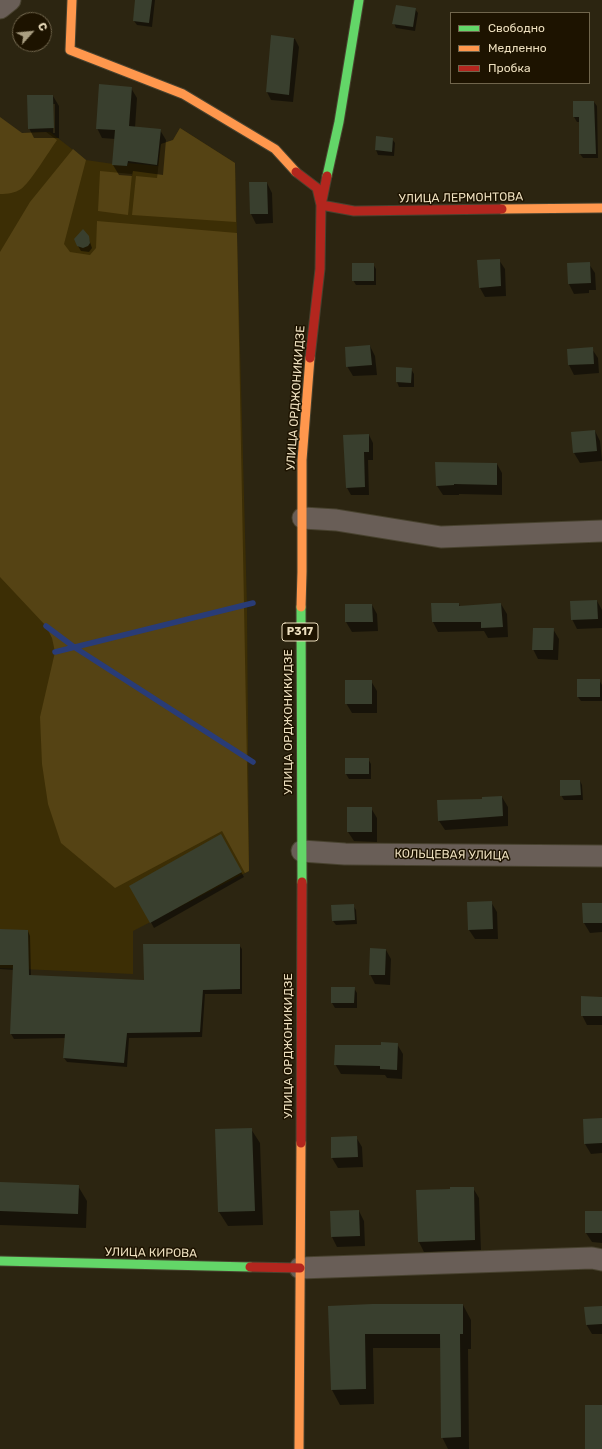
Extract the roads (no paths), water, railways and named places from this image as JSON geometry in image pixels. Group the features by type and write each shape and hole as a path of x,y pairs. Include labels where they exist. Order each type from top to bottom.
{"main road":[{"path":"72,0 70,50 183,94 275,149 292,169 317,188 321,205"},
{"name":"УЛИЦА ОРДЖОНИКИДЗЕ","path":"299,1449 302,851 300,623 302,460 310,352 320,269 321,205 339,122 359,0"},
{"name":"УЛИЦА ЛЕРМОНТОВА","path":"321,205 354,211 602,208"},
{"name":"УЛИЦА КИРОВА","path":"0,1261 300,1268"}],"street":[{"path":"0,8 10,0"},
{"path":"302,518 336,520 442,537 602,531"},
{"name":"КОЛЬЦЕВАЯ УЛИЦА","path":"302,851 344,854 602,856"},
{"path":"300,1268 592,1258 602,1260"}],"waterway":[{"path":"55,652 253,603"},
{"path":"46,626 74,647 253,762"}]}
